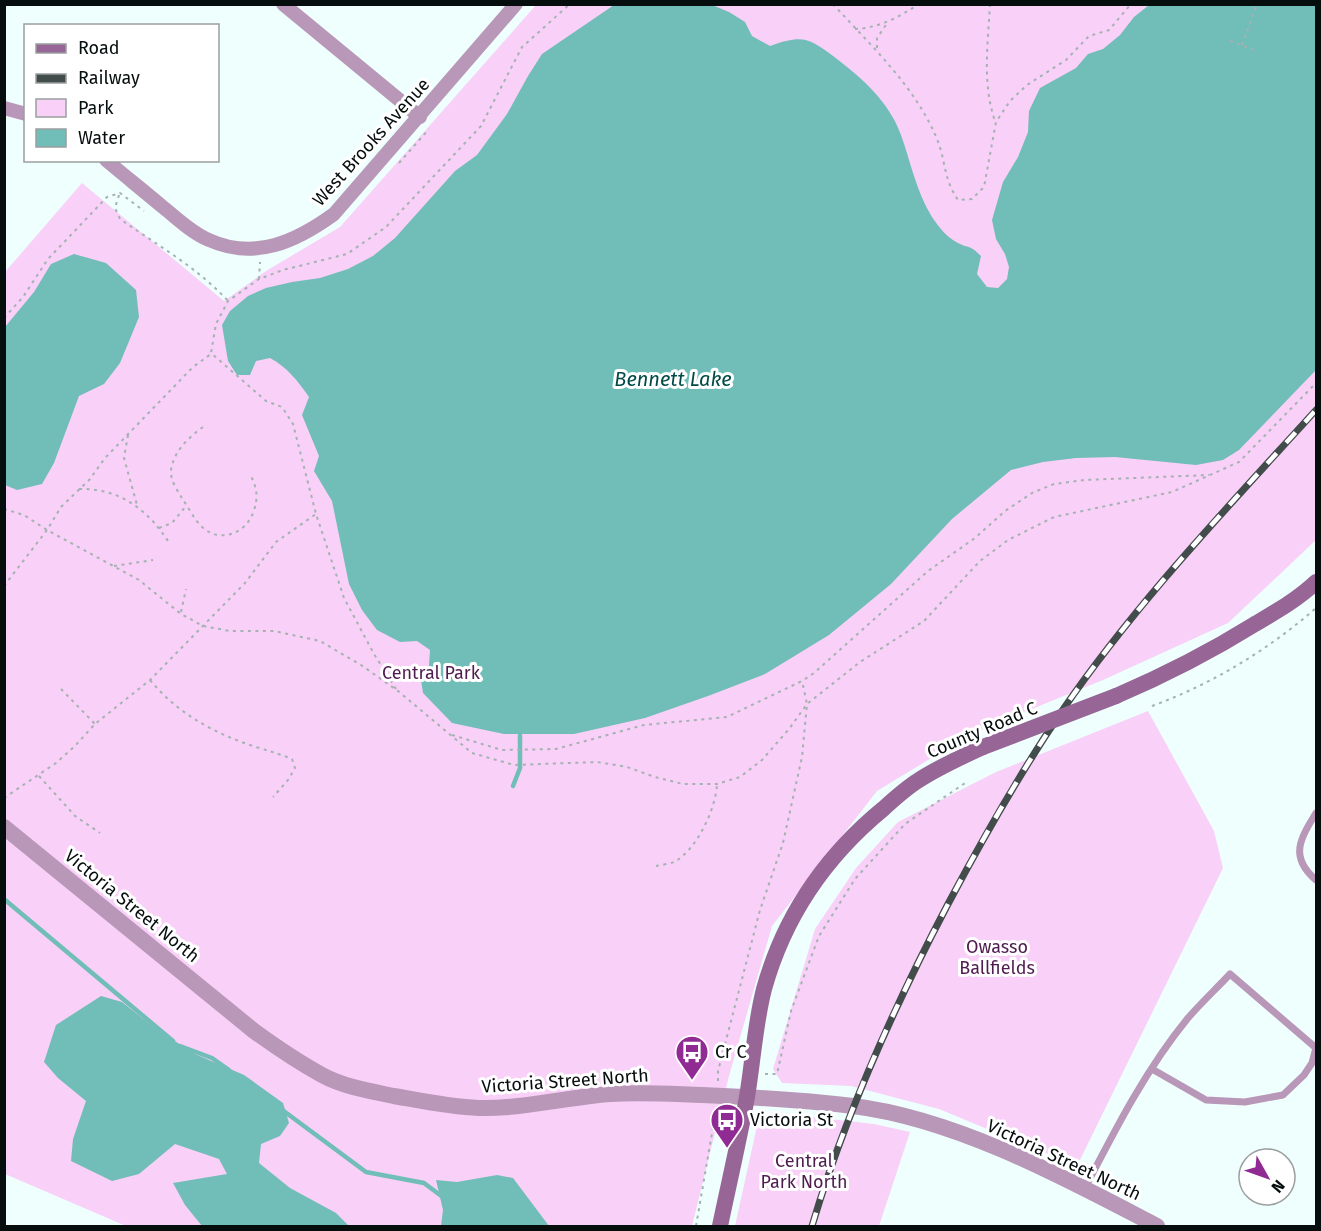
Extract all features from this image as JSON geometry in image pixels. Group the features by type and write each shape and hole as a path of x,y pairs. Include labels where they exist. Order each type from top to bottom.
{"main road":[{"name":"County Road C","path":"720,1227 747,1097 758,1016 769,974 796,911 815,880 836,853 862,826 916,782 947,764 983,747 1167,674 1209,652 1301,596 1317,582"}],"street":[{"path":"283,4 425,122"},
{"name":"West Brooks Avenue","path":"108,162 207,240 244,249 263,249 279,245 297,238 334,214 425,122 516,4"},
{"path":"4,108 24,113"},
{"name":"Victoria Street North","path":"4,827 254,1031 288,1055 324,1076 354,1088 435,1104 479,1108 539,1104 610,1094 654,1093 747,1097 854,1106 905,1116 939,1126 1020,1158 1085,1188 1156,1227"}],"lane":[{"path":"1317,813 1314,823 1302,835 1298,856 1307,872 1317,880"},
{"path":"1085,1188 1121,1119 1152,1069 1188,1019 1230,974 1316,1048 1312,1063 1304,1075 1283,1095 1245,1102 1206,1100 1152,1069"}],"path":[{"path":"4,586 47,530 61,507 90,479 105,458 193,367 212,353 216,324 228,301 258,279 283,270 347,254 386,227 481,126 522,47 570,4"},
{"path":"833,4 877,50 913,97 938,140 948,187 958,200 972,199 984,187 996,122 1010,100 1027,85 1066,60 1089,36 1109,30 1131,4"},
{"path":"855,29 888,22 919,4"},
{"path":"990,4 987,71 992,111 996,122"},
{"path":"1242,45 1257,4"},
{"path":"877,50 878,38 888,22"},
{"path":"1230,41 1254,50"},
{"path":"394,167 425,136 425,122"},
{"path":"120,194 115,208 120,219 195,271 228,301"},
{"path":"4,318 23,297 48,259 107,197 120,194 148,214"},
{"path":"258,279 261,259"},
{"path":"212,353 266,401 282,407 293,424 316,514 344,598 374,654 398,691"},
{"path":"4,509 24,515 139,580 181,614 203,626 230,630 274,631 320,641 361,665 398,691 472,753 514,765 526,766 597,762 627,767 683,784 717,784 740,777 762,760 807,704 860,662 924,621 980,561 1008,540 1054,517 1172,492 1239,462 1317,383"},
{"path":"203,427 183,443 174,459 171,472 174,484 201,527 211,533 224,536 237,533 245,527 258,494 250,474"},
{"path":"128,435 124,458 137,505"},
{"path":"451,735 502,750 556,749 644,725 726,717 814,673 928,571 975,538 1005,511 1032,493 1054,484 1084,480 1211,475"},
{"path":"79,489 95,489 137,505 168,541"},
{"path":"159,528 171,523 187,505"},
{"path":"4,798 74,747 95,724 150,680 245,583 276,542 316,514"},
{"path":"114,566 153,560"},
{"path":"181,614 186,588"},
{"path":"1152,706 1186,693 1240,664 1317,608"},
{"path":"150,680 162,695 180,710 203,724 227,736 292,759 295,768 273,797"},
{"path":"696,1227 718,1096 718,1071 760,910 783,843 802,757 807,704 802,681"},
{"path":"61,688 95,724"},
{"path":"38,775 75,816 100,833"},
{"path":"777,1074 791,1011 819,936 855,879 905,824 968,781"},
{"path":"656,866 675,862 695,843 709,818 717,796 717,784"}],"green space":[{"name":"Central Park","path":"536,5 1316,5 1316,540 1228,623 1103,680 971,734 877,791 772,926 729,1076 692,1226 126,1226 5,1174 5,272 82,183 224,301 266,271 340,227"},
{"name":"Owasso Ballfields","path":"1148,711 1214,831 1223,868 1077,1166 939,1109 851,1086 782,1083 773,1069 815,929 856,868 898,822 996,772"},
{"name":"Central Park North","path":"786,1114 874,1124 910,1132 879,1226 735,1226 757,1126 766,1116"}],"water":[{"name":"Bennett Lake","path":"614,5 712,5 745,22 752,36 770,46 799,39 812,42 827,52 857,75 883,102 896,123 918,187 932,217 950,238 972,248 981,256 977,274 987,287 998,288 1007,279 1009,267 1005,254 996,239 992,220 1003,182 1018,157 1028,132 1029,111 1040,88 1076,68 1088,54 1103,49 1149,5 1316,5 1316,370 1239,450 1223,460 1196,465 1115,457 1076,458 1043,462 1011,470 952,519 891,584 829,635 765,674 645,718 574,734 504,734 452,723 423,693 421,680 429,666 430,650 417,641 400,642 377,630 362,610 349,584 332,501 314,471 319,456 302,415 309,397 292,375 270,358 256,361 250,375 237,375 228,361 222,325 230,311 248,296 266,288 320,278 348,269 373,256 395,238 455,171 477,155 507,114 542,54"},
{"path":"74,254 106,263 136,290 139,317 120,363 104,384 79,396 54,463 42,484 17,490 5,485 5,327 34,292 51,264"},
{"path":"101,996 122,1002 156,1029 195,1054 244,1075 283,1103 289,1123 280,1136 261,1144 259,1163 290,1188 336,1213 349,1226 202,1226 185,1205 173,1183 227,1174 219,1159 175,1144 139,1174 112,1181 71,1161 73,1139 86,1101 58,1078 44,1062 56,1025"},
{"path":"497,1175 513,1178 549,1226 441,1226 443,1210 436,1180 457,1182"}],"waterway":[{"path":"513,786 520,768 520,735"},
{"path":"4,899 173,1041"},
{"path":"180,1046 212,1058 229,1070"},
{"path":"281,1109 366,1172 424,1183 444,1198"}],"railway":[{"path":"812,1226 855,1102 890,1022 961,879 1031,758 1091,671 1152,594 1216,519 1316,410"}],"place":[{"name":"Cr C","path":"692,1081"},
{"name":"Victoria St","path":"727,1149"}]}
